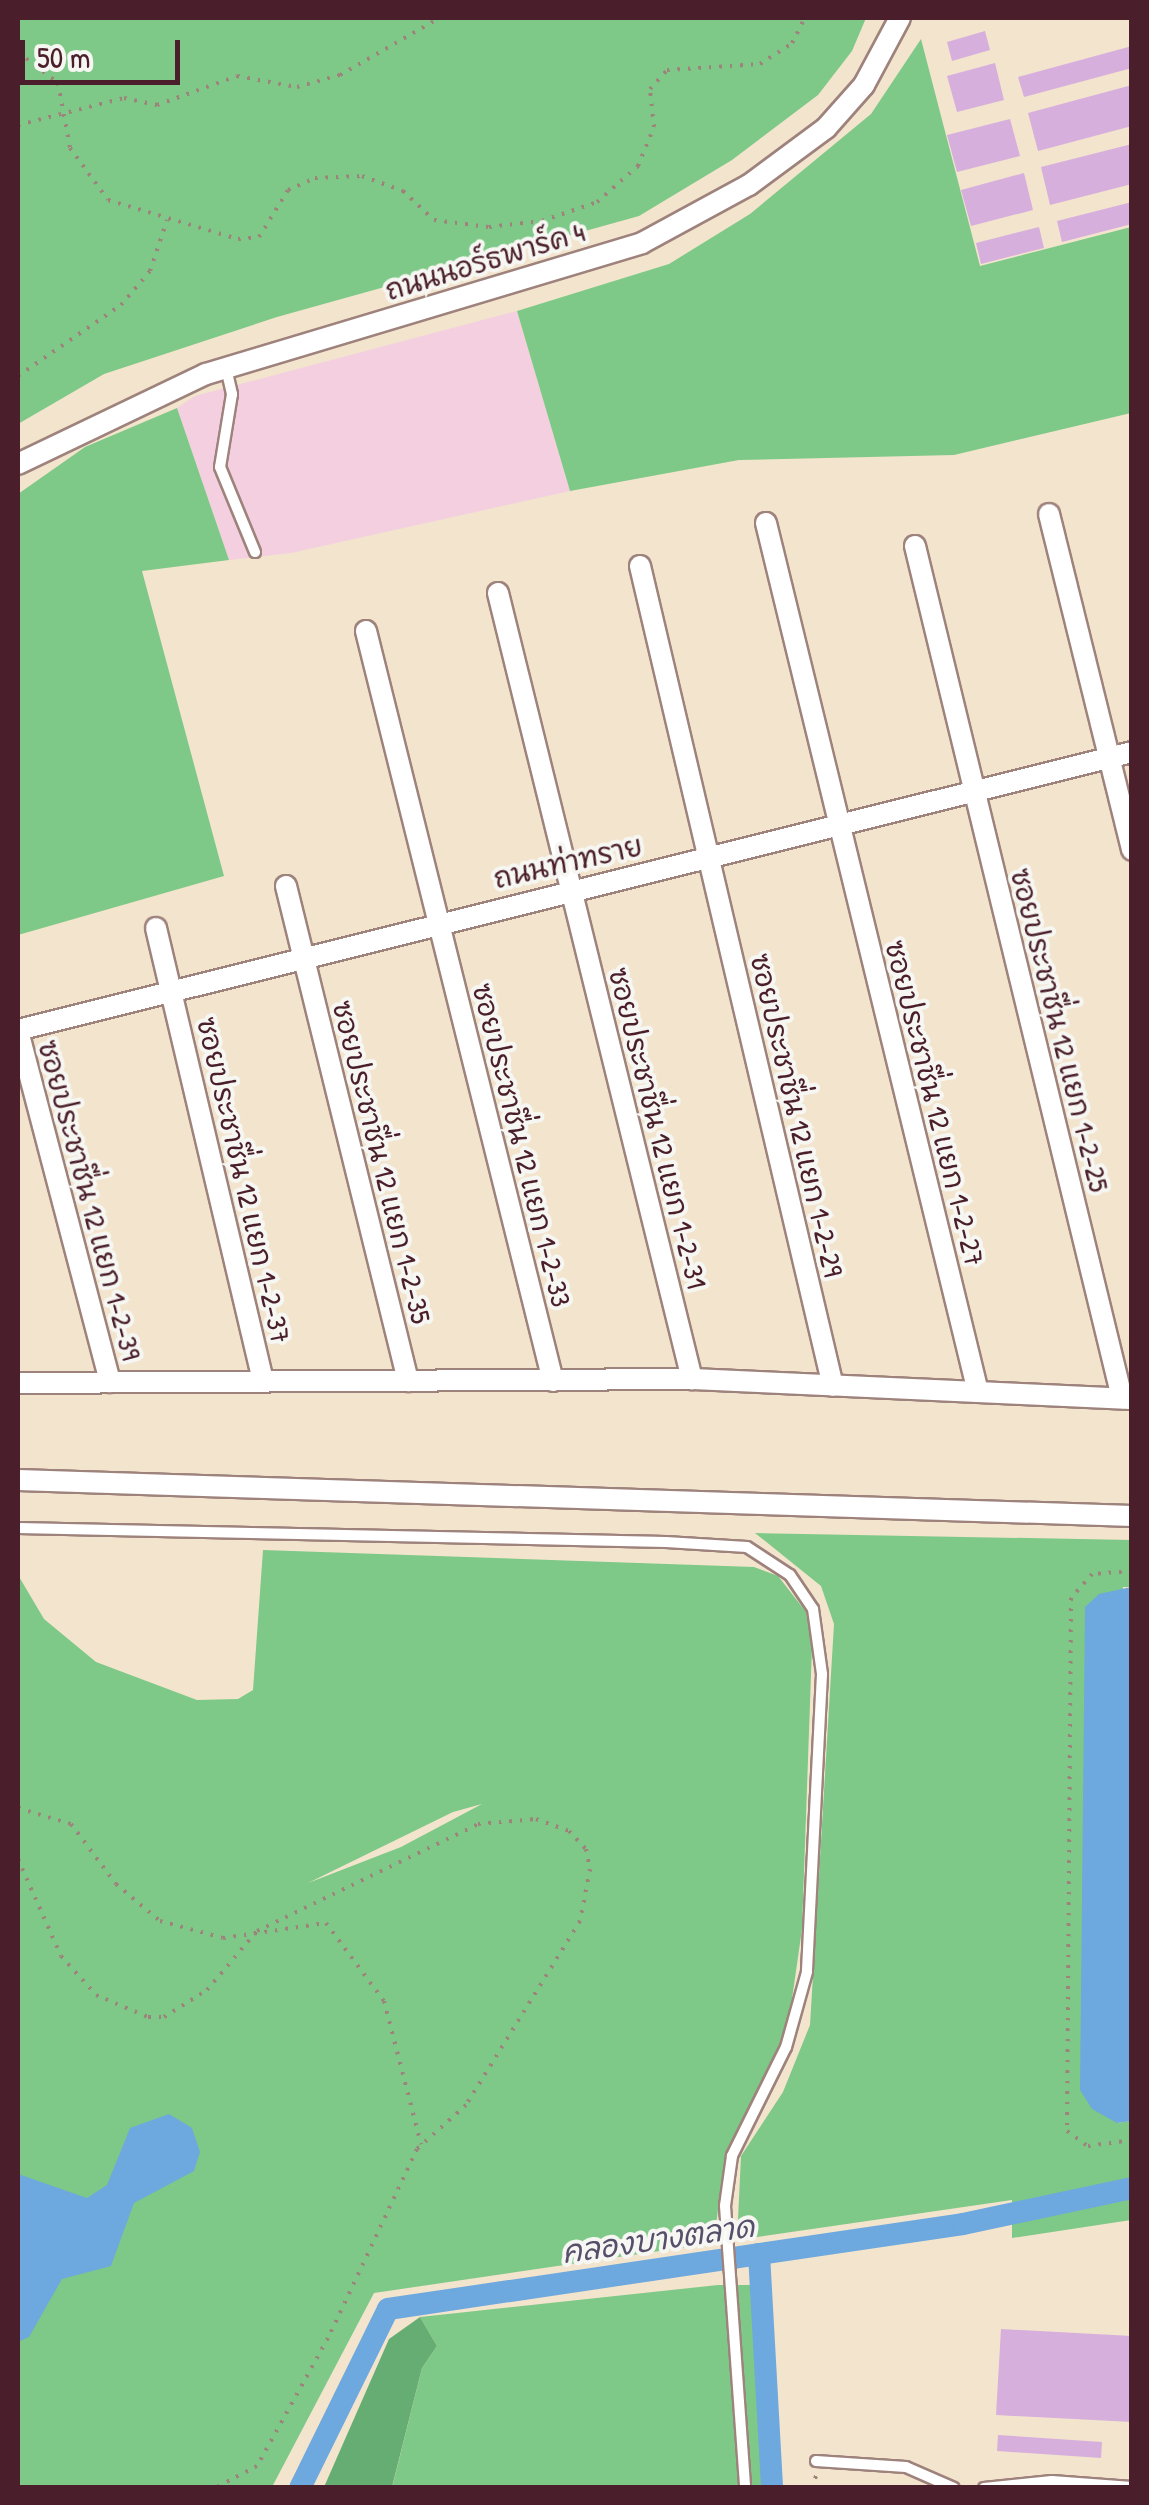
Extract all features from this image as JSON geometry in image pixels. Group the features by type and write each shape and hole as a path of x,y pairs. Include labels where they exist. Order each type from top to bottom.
{"street":[{"name":"ถนนนอร์ธพาร์ค 4","path":"18,464 226,368 642,242 749,185 826,128 864,86 900,18"},
{"path":"1049,514 1132,850"},
{"name":"ซอยประชาชื่น 12 แยก 1-2-27","path":"766,523 978,1392"},
{"name":"ซอยประชาชื่น 12 แยก 1-2-25","path":"915,546 1127,1398"},
{"name":"ซอยประชาชื่น 12 แยก 1-2-29","path":"640,566 833,1386"},
{"name":"ซอยประชาชื่น 12 แยก 1-2-31","path":"498,593 692,1379"},
{"name":"ซอยประชาชื่น 12 แยก 1-2-33","path":"366,631 553,1380"},
{"name":"ถนนท่าทราย","path":"18,1030 437,922 1132,752"},
{"name":"ซอยประชาชื่น 12 แยก 1-2-35","path":"286,886 408,1381"},
{"name":"ซอยประชาชื่น 12 แยก 1-2-37","path":"156,928 263,1381"},
{"name":"ซอยประชาชื่น 12 แยก 1-2-39","path":"18,1030 110,1382"},
{"path":"18,1383 692,1379 1127,1398"},
{"path":"18,1480 1132,1516"}],"lane":[{"path":"226,368 232,394 220,466 255,552"},
{"path":"18,1528 666,1542 746,1548 790,1575 813,1609 822,1658 808,1972 786,2047 732,2156 727,2241 746,2488"},
{"path":"816,2461 906,2467 954,2488"},
{"path":"984,2488 1052,2481 1132,2487"}],"path":[{"path":"18,125 124,98 157,105 237,76 296,87 340,76 438,18"},
{"path":"18,52 58,83 81,172 108,200 238,239 259,237 288,190 315,178 362,176 402,191 434,220 489,226 542,221 597,202 638,166 654,126 650,89 667,70 760,64 792,43 806,18"},
{"path":"18,376 121,305 150,271 167,220"},
{"path":"1132,1571 1092,1574 1071,1598 1067,2131 1088,2146 1132,2140"},
{"path":"18,1808 72,1824 116,1884 160,1921 222,1938 326,1923 350,1950 396,2031 421,2144"},
{"path":"18,1859 62,1956 96,1995 148,2017 164,2016 207,1990 257,1931 478,1824 536,1818 569,1831 586,1848 590,1869 580,1921 466,2105 421,2144 257,2466 215,2488"}],"shaded area":[{"path":"517,311 570,491 291,553 229,560 177,408 195,396"}],"green space":[{"path":"18,18 866,18 852,51 818,95 732,160 639,216 277,317 104,374 18,424"},
{"path":"921,39 980,266 1131,227 1131,413 954,455 739,460 570,491 517,311 669,264 750,214 871,114"},
{"path":"177,408 229,560 142,571 224,876 18,935 18,494 85,447"},
{"path":"755,1533 1131,1540 1131,1587 1123,1587 1117,2123 1131,2121 1131,2220 1012,2238 1012,2200 737,2240 741,2156 783,2092 810,2025 834,1624 821,1586"},
{"path":"263,1550 754,1567 778,1576 806,1612 812,1647 802,1929 789,2020 721,2184 714,2243 374,2293 272,2487 18,2487 18,1575 44,1619 96,1662 197,1700 238,1699 253,1690","holes":["482,1804 401,1847 308,1883 453,1812"]},
{"path":"718,2285 751,2285 762,2487 392,2488 422,2368 437,2346 420,2317"},
{"path":"420,2317 437,2346 422,2368 392,2487 324,2487 389,2339"}],"water":[{"path":"1131,1587 1132,2121 1117,2123 1092,2109 1080,2090 1085,1607 1099,1594"},
{"path":"169,2114 192,2128 200,2152 194,2171 134,2203 111,2266 62,2279 29,2337 18,2342 18,2174 87,2198 107,2185 130,2128"}],"building":[{"path":"985,31 990,50 952,61 947,42"},
{"path":"1132,46 1132,68 1024,97 1018,77"},
{"path":"995,63 1004,100 957,112 947,76"},
{"path":"1132,85 1132,126 1038,151 1028,113"},
{"path":"1010,119 1020,156 957,172 947,135"},
{"path":"1132,144 1132,184 1050,205 1041,167"},
{"path":"1024,173 1033,210 971,226 961,190"},
{"path":"1132,202 1132,224 1062,242 1057,221"},
{"path":"1039,227 1044,248 981,264 976,243"},
{"path":"1001,2329 1132,2336 1132,2422 996,2415"},
{"path":"998,2435 1102,2442 1101,2458 997,2451"}],"waterway":[{"name":"คลองบางตลาด","path":"300,2488 388,2309 963,2224 1132,2188"},
{"path":"759,2254 772,2488"}]}
